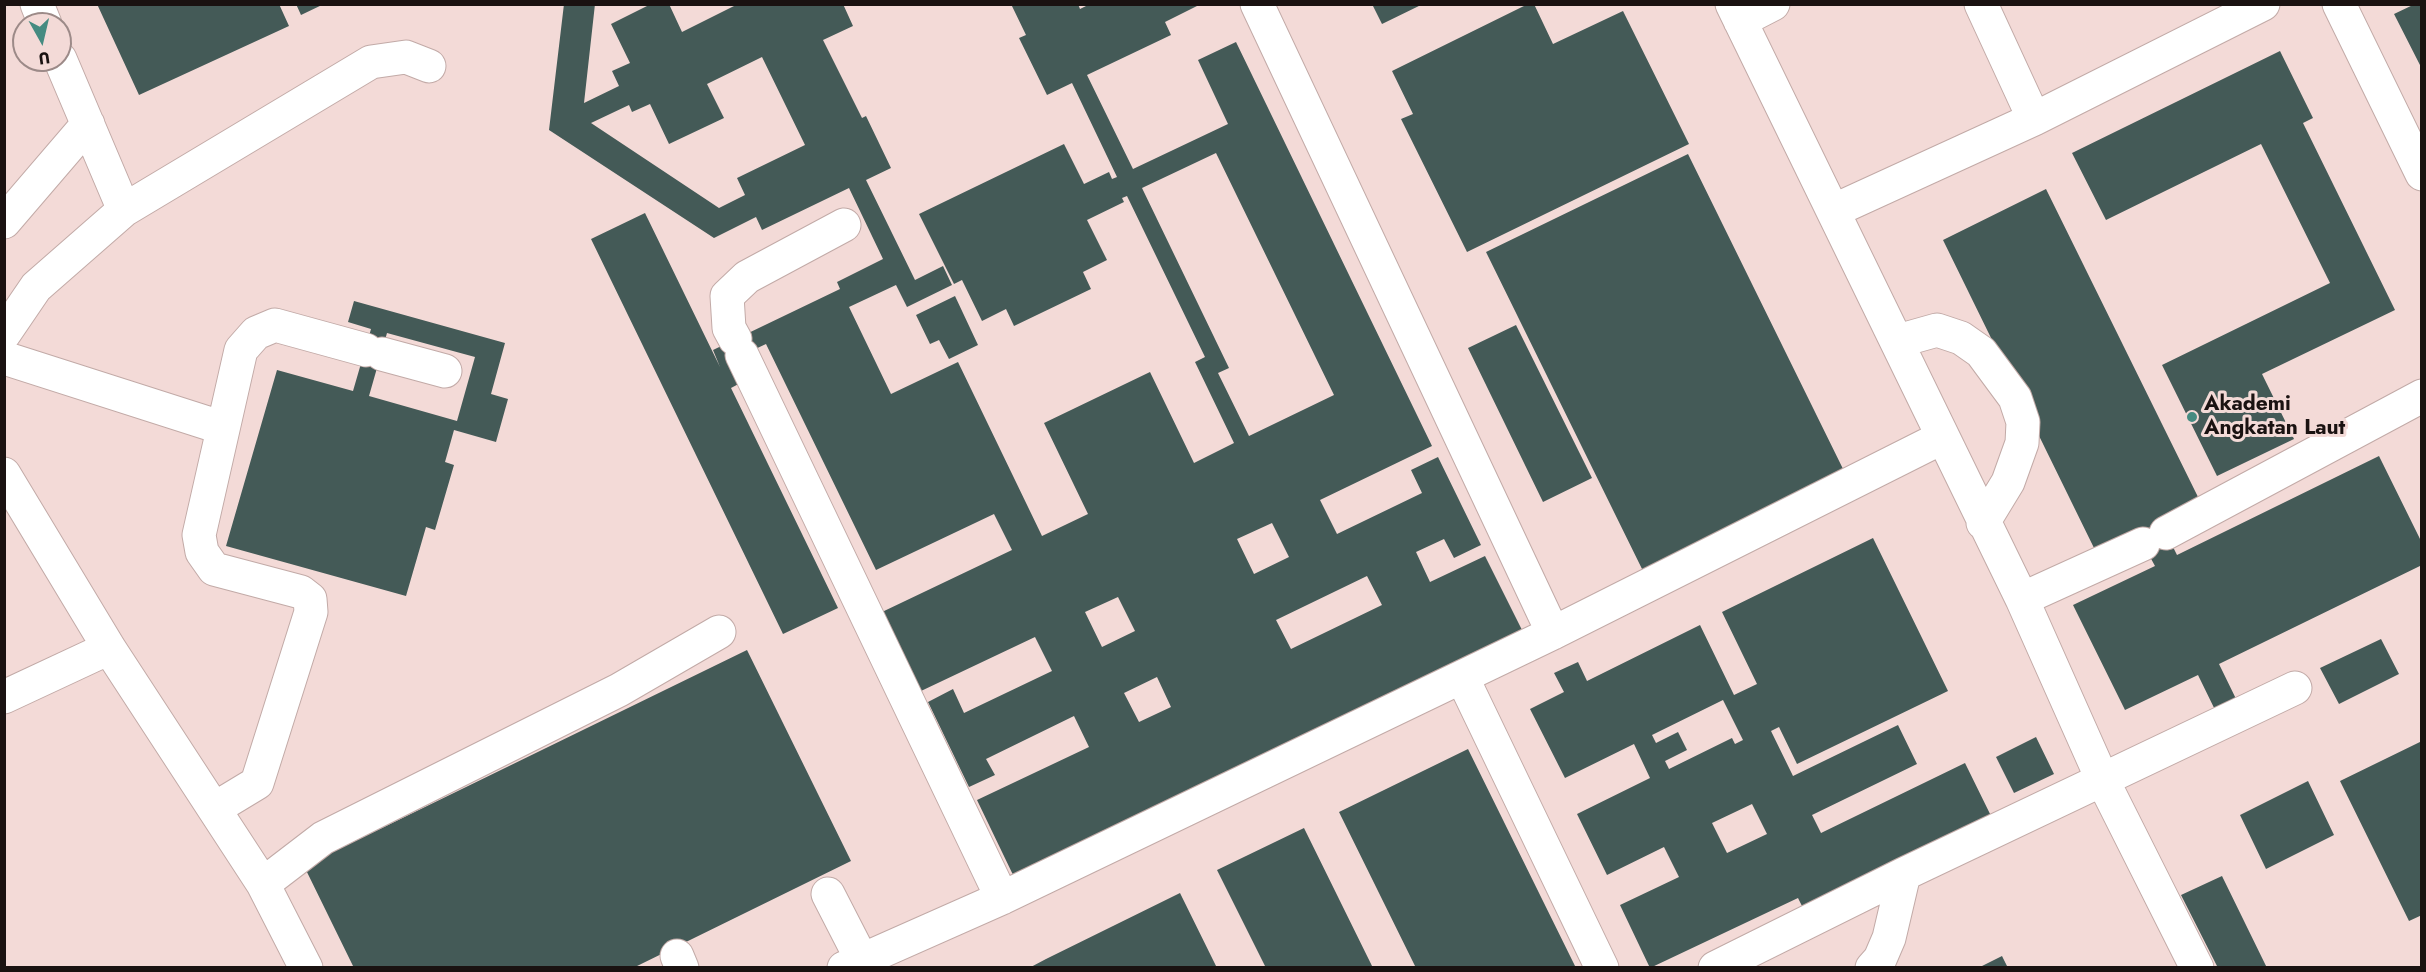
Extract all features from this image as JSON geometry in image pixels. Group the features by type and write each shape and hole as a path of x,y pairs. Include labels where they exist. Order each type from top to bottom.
{"lane":[{"path":"1257,4 1553,633"},
{"path":"1773,4 1736,13 1899,341 1983,522 2022,599 2103,781 2197,968"},
{"path":"1981,4 2034,119"},
{"path":"1833,211 2034,119 2263,4"},
{"path":"2339,4 2421,174"},
{"path":"4,334 36,288 124,210 371,62 406,57 429,66"},
{"path":"66,72 124,210"},
{"path":"4,222 88,124"},
{"path":"844,225 747,277 727,296 729,328 1002,898"},
{"path":"214,809 257,783 311,612 310,599 301,592 214,569 202,552 200,535 241,350 255,333 275,325 445,371"},
{"path":"1899,341 1937,330 1961,338 1982,352 2015,398 2023,422 2022,443 2008,482 1983,522"},
{"path":"4,358 223,428"},
{"path":"2022,599 2155,538 2421,396"},
{"path":"828,894 857,965 1002,898 1553,633 1943,437"},
{"path":"4,474 110,648 263,884 306,968"},
{"path":"263,884 323,838 619,690 719,632"},
{"path":"4,697 110,648"},
{"path":"1462,677 1602,968"},
{"path":"1717,967 1904,874 2295,688"},
{"path":"1872,968 1880,959 1889,938 1904,874"}],"building":[{"path":"97,4 279,4 289,26 139,95"},
{"path":"296,4 324,4 301,15"},
{"path":"564,4 595,4 584,103 619,86 612,71 630,63 611,24 651,4 669,4 682,32 738,4 843,4 853,26 823,40 862,118 866,116 891,168 866,180 915,280 943,266 952,285 907,307 896,285 849,307 891,394 958,362 1042,536 1088,514 1044,423 1150,372 1194,463 1234,443 1195,362 1205,357 1127,196 1122,198 1124,202 1087,220 1107,260 1083,272 1091,289 1014,326 1006,309 982,321 962,280 954,284 919,214 1064,144 1084,184 1109,172 1112,179 1117,177 1072,83 1047,95 1019,38 1026,35 1011,4 1078,4 1080,9 1090,4 1201,4 1165,22 1171,35 1087,75 1133,169 1228,124 1198,60 1236,42 1432,446 1320,500 1337,534 1422,493 1411,470 1438,457 1481,545 1454,558 1444,539 1416,552 1430,582 1485,556 1524,634 1015,879 977,800 1089,747 1074,716 986,759 995,775 969,787 928,702 953,689 964,713 1052,671 1035,637 921,691 882,612 1012,550 994,514 876,570 766,344 736,358 746,380 731,388 838,608 783,634 591,239 645,213 720,367 713,350 840,289 837,282 883,259 849,188 762,230 756,217 714,238 549,130","holes":["762,57 805,145 737,178 745,195 719,208 591,123 629,105 632,112 650,104 669,144 724,118 707,84","1216,153 1334,395 1249,436 1218,373 1229,368 1142,188","1272,523 1289,557 1254,574 1237,539","1367,576 1382,605 1291,649 1276,620","1118,597 1135,631 1102,647 1085,612","1157,677 1171,707 1139,722 1124,693"]},
{"path":"1372,4 1423,4 1382,24"},
{"path":"1528,4 1534,4 1553,44 1623,11 1689,144 1467,252 1401,119 1413,114 1392,71"},
{"path":"2415,4 2422,4 2422,69 2394,14"},
{"path":"2280,51 2313,118 2303,123 2395,310 2262,374 2294,439 2217,476 2162,365 2330,283 2261,144 2106,220 2072,153"},
{"path":"1688,154 1846,475 1644,573 1486,252"},
{"path":"2046,189 2199,499 2159,519 2177,555 2379,456 2422,543 2422,565 2219,664 2239,705 2218,716 2198,675 2125,710 2073,605 2155,566 2143,544 2095,550 1943,240"},
{"path":"955,296 978,345 949,359 939,340 930,344 916,315"},
{"path":"354,301 505,343 491,394 508,399 496,442 454,430 445,462 454,465 435,530 426,527 406,596 226,546 277,370 353,391 371,329 348,322","holes":["387,333 475,357 457,421 369,396"]},
{"path":"1516,325 1592,478 1543,502 1468,348"},
{"path":"1873,538 1948,691 1797,764 1779,727 1771,731 1793,776 1898,725 1917,764 1812,815 1821,833 1965,763 1993,820 1805,912 1798,898 1650,968 1620,905 1679,877 1664,847 1607,875 1577,814 1650,778 1634,744 1565,778 1530,709 1564,692 1554,673 1578,662 1587,681 1700,625 1734,695 1757,684 1722,612","holes":["1723,700 1743,740 1735,744 1732,738 1669,769 1665,761 1687,750 1678,732 1656,743 1652,735","1752,804 1767,834 1727,853 1712,823"]},
{"path":"2381,639 2399,674 2339,704 2320,668"},
{"path":"747,650 851,861 633,968 354,968 304,866"},
{"path":"2036,737 2054,774 2014,793 1996,757"},
{"path":"2422,741 2422,915 2409,921 2340,781"},
{"path":"1468,749 1576,968 1416,968 1339,812"},
{"path":"2308,781 2334,835 2266,869 2240,815"},
{"path":"1304,828 1373,968 1266,968 1217,870"},
{"path":"2222,876 2267,968 2218,968 2181,895"},
{"path":"1180,893 1217,968 1029,968 1046,959"},
{"path":"2002,956 2008,968 1978,968"}],"place":[{"name":"Akademi Angkatan Laut","path":"2192,417"}]}
